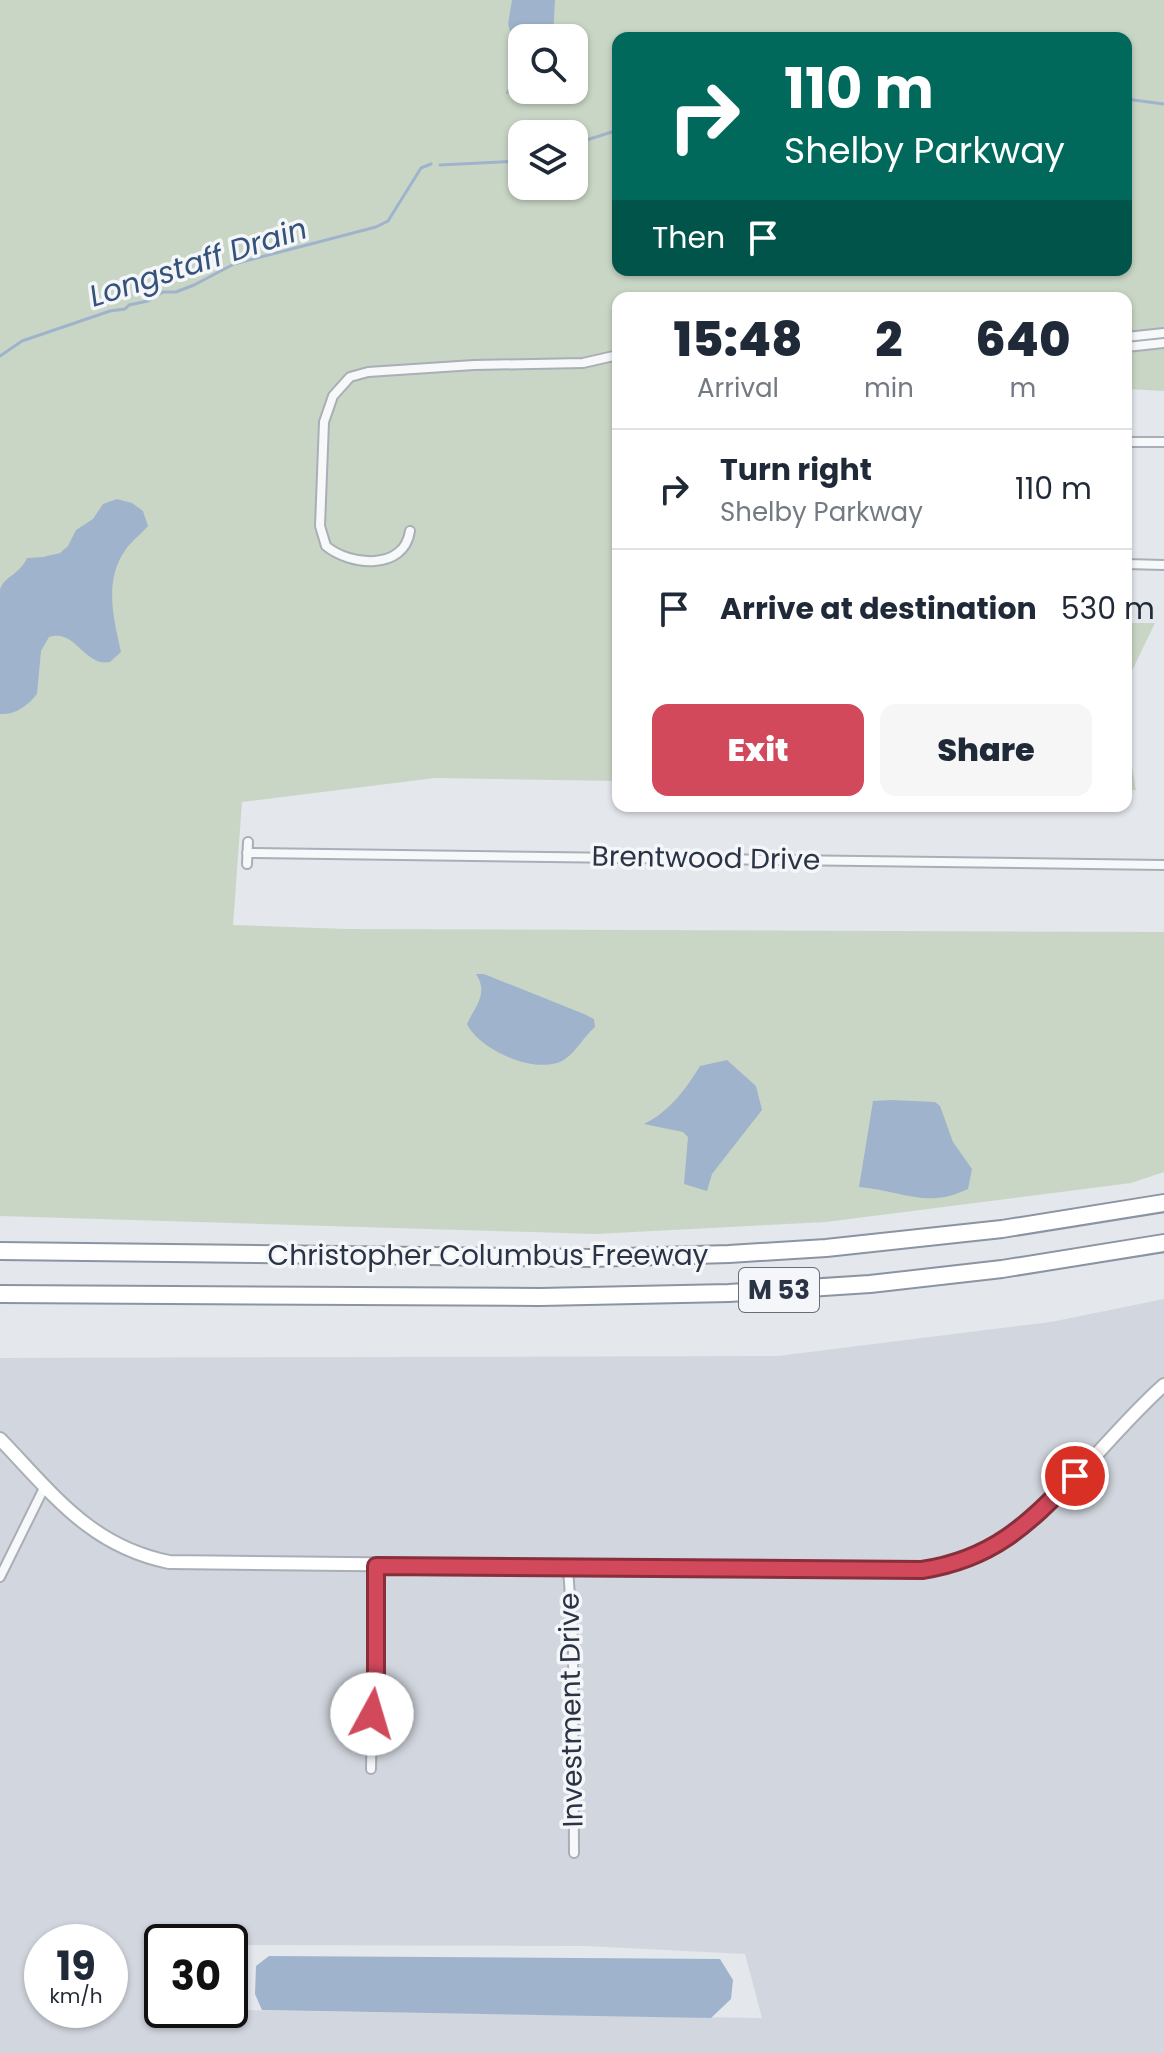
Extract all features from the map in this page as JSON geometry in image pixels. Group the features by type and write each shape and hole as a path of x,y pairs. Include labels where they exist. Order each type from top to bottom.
{"highway":[{"name":"Christopher Columbus Freeway","path":"0,1251 590,1258 729,1254 826,1248 1002,1229 1164,1203"},
{"name":"Christopher Columbus Freeway","path":"0,1294 555,1297 729,1293 884,1282 1002,1269 1164,1243"}],"street":[{"path":"1132,345 1164,333"},
{"path":"1132,338 1164,343"},
{"path":"410,531 409,540 401,552 387,560 347,559 326,546 320,526 324,422 333,396 346,380 368,372 474,365 583,363 612,356"},
{"path":"1132,442 1164,442"},
{"path":"1132,564 1164,565"},
{"path":"247,864 248,842"},
{"name":"Brentwood Drive","path":"247,853 1164,865"},
{"path":"0,1439 81,1521 104,1539 131,1552 182,1564 922,1570 960,1562 996,1546 1026,1524 1164,1385"},
{"path":"0,1577 45,1486"},
{"path":"371,1769 376,1685 376,1566"},
{"name":"Investment Drive","path":"568,1568 573,1640 574,1853"}],"shaded area":[{"path":"1164,1299 1164,2053 0,2053 0,1358 778,1356 1051,1322","holes":["144,1924 248,1924 248,1945 586,1946 745,1954 762,2018 248,2010 248,2028 144,2028"]}],"green space":[{"path":"0,0 1164,0 1164,391 1132,389 1132,292 612,292 612,781 435,778 242,802 233,925 346,929 1164,932 1164,1172 1131,1183 826,1222 595,1234 0,1216"},
{"path":"1132,623 1155,623 1132,671"},
{"path":"1132,766 1136,790 1132,790"}],"water":[{"path":"512,0 555,0 554,24 508,24"},
{"path":"117,499 132,503 143,511 148,526 126,549 119,561 112,587 121,652 110,662 101,662 66,638 49,637 41,651 37,694 21,709 0,714 0,589 27,558 60,553 68,546 76,530 93,519 103,504"},
{"path":"476,974 484,974 584,1014 594,1019 595,1027 569,1056 554,1064 540,1065 511,1058 484,1043 467,1024 481,994"},
{"path":"727,1060 756,1086 762,1110 712,1174 707,1191 684,1184 688,1137 683,1132 644,1124 676,1099 700,1066"},
{"path":"873,1101 935,1102 940,1106 953,1142 972,1169 968,1189 940,1198 927,1198 859,1187"},
{"path":"269,1956 720,1959 733,1980 731,1999 711,2018 262,2010 255,1994 256,1966"}],"waterway":[{"name":"Longstaff Drain","path":"1132,100 1164,104"},
{"name":"Longstaff Drain","path":"588,140 612,132"},
{"name":"Longstaff Drain","path":"440,165 508,162"},
{"name":"Longstaff Drain","path":"0,356 22,341 110,311 125,309 163,292 176,292 234,264 376,227 388,221 421,168 431,164"}],"route":[{"path":"372,1714 376,1685 376,1566 922,1570 960,1562 996,1546 1026,1524 1075,1476"}]}
